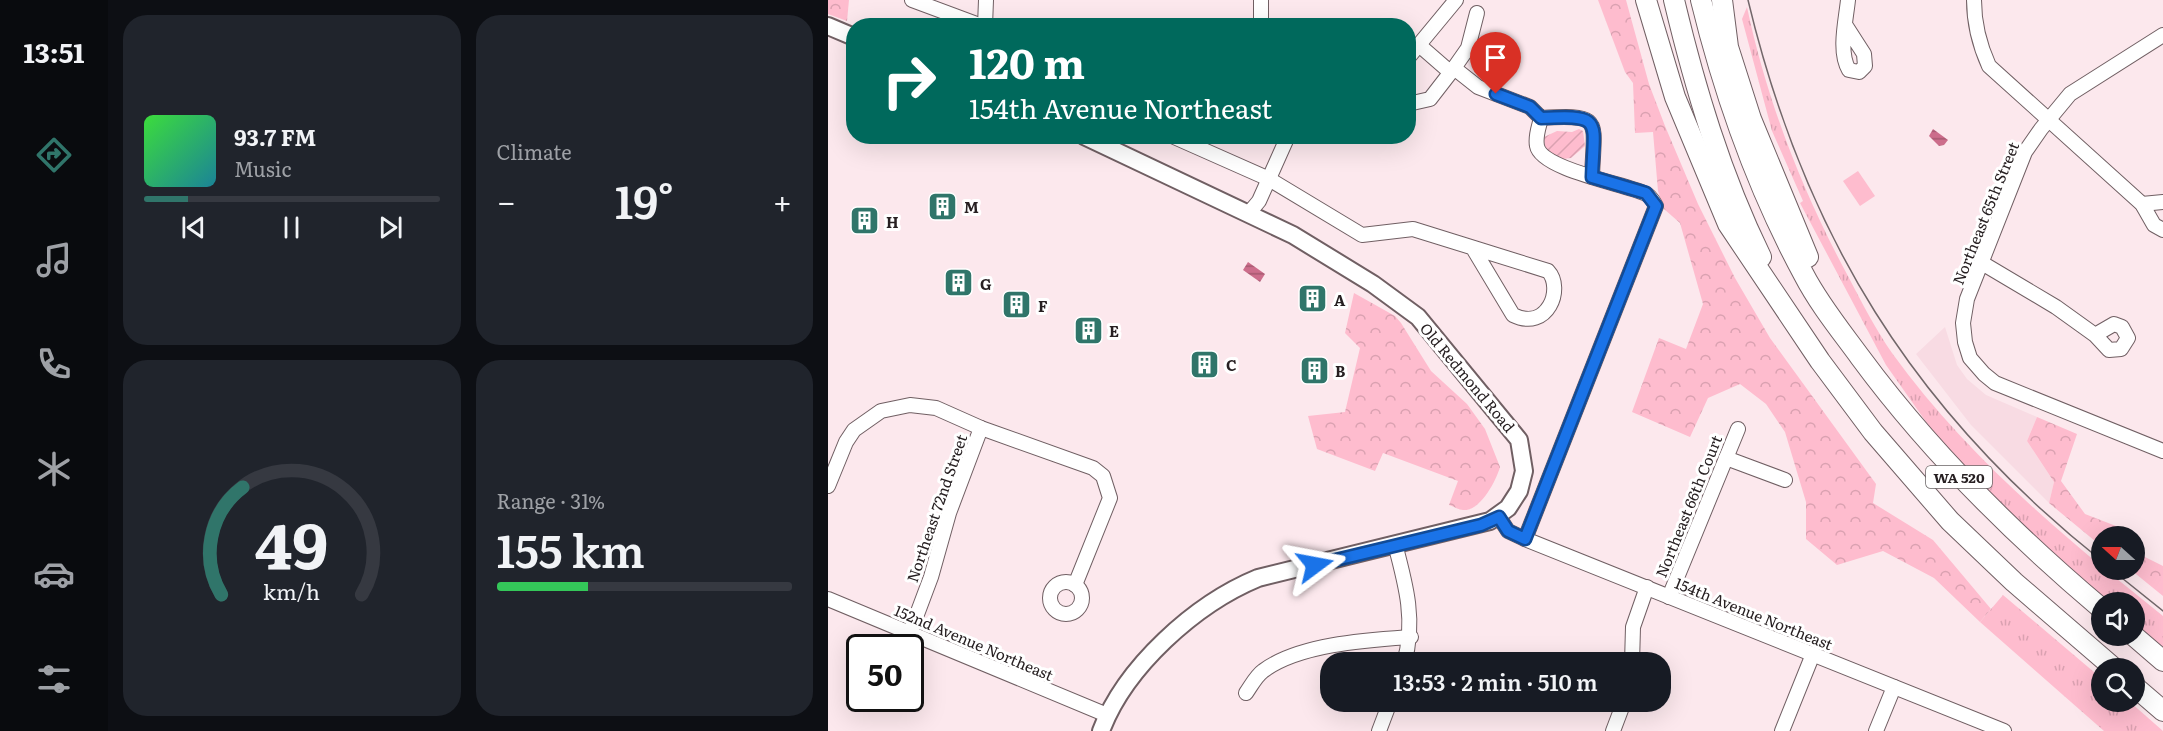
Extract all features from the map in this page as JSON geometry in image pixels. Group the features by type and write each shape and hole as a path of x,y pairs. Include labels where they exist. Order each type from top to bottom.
{"highway":[{"path":"1646,0 1675,97 1724,214 1750,259 1788,313"},
{"name":"WA 520","path":"1674,0 1689,63 1723,167 1749,232 1788,313 1873,432 1950,521 2014,582 2102,658"},
{"name":"WA 520","path":"1701,0 1709,36 1750,157 1805,277 1837,326 1895,404 1958,476 2032,550 2091,600"},
{"path":"1722,0 1728,47 1751,119 1837,326"},
{"path":"2145,645 2163,661"},
{"path":"2145,695 2163,711"}],"main road":[{"path":"828,26 846,34"},
{"name":"Old Redmond Road","path":"1101,144 1249,213 1324,253 1412,311 1434,334 1520,440 1524,471 1515,500 1499,517"},
{"path":"1101,731 1107,715 1130,682 1178,629 1198,611 1239,586 1272,574 1481,525 1499,517"}],"street":[{"path":"912,0 961,18"},
{"path":"1261,0 1261,18"},
{"path":"1416,48 1456,0"},
{"path":"1846,26 1848,0"},
{"path":"1974,0 1974,19 1980,47 1989,66 2142,204 2154,225 2163,230"},
{"path":"984,18 985,3"},
{"path":"1416,102 1430,99 1468,48 1477,13"},
{"name":"Northeast 65th Street","path":"2163,36 2070,94 2025,152 1967,299 1963,323 1970,358 1995,383 2163,451"},
{"path":"1419,45 1478,87 1530,107 1541,118 1578,116 1587,119 1592,125 1592,177"},
{"path":"1525,539 1656,206 1646,193 1592,177 1541,154 1536,147 1541,118"},
{"path":"1190,144 1269,179 1362,235 1413,229 1474,250 1505,256 1548,271 1553,277 1555,286 1545,314 1535,320 1513,315 1474,250"},
{"path":"1249,213 1259,201 1284,144"},
{"path":"2142,204 2163,202"},
{"path":"1982,263 2056,307 2095,335"},
{"path":"828,486 846,442 855,430 881,411 897,406 924,405 1093,468 1103,476 1109,488 1110,498 1074,585"},
{"name":"Northeast 72nd Street","path":"910,633 932,577 949,513 981,428"},
{"name":"Northeast 66th Court","path":"1669,597 1738,429"},
{"path":"1726,458 1785,480"},
{"name":"154th Avenue Northeast","path":"1499,517 1508,531 1525,539 2004,731"},
{"path":"1395,544 1411,617 1411,637 1407,652"},
{"name":"Northeast 66th Court","path":"1632,652 1633,627 1647,587"},
{"name":"152nd Avenue Northeast","path":"828,599 1107,715"},
{"path":"1246,693 1262,672 1279,661 1344,644 1411,637"},
{"path":"1782,731 1813,654"},
{"path":"1876,731 1894,687"},
{"path":"1379,731 1386,712"},
{"path":"1613,731 1620,712"}],"shaded area":[{"path":"1933,129 1948,140 1944,145 1939,146 1929,136"},
{"path":"1248,262 1265,274 1260,282 1243,270"},
{"path":"1945,327 1957,365 1967,379 1986,395 2037,417 2027,441 2054,482 2049,503 1971,425 1916,354"}],"green space":[{"path":"828,0 849,0 846,21 828,14"},
{"path":"1598,0 1626,0 1649,84 1698,204 1735,278 1770,338 1876,484 1873,503 1933,540 1991,609 1980,622 1934,578 1883,551 1837,565 1806,539 1806,502 1785,432 1766,404 1740,384 1708,398 1690,437 1632,412 1659,338 1686,349 1703,304 1680,223 1664,209 1658,191 1653,132 1635,133 1633,83 1625,72"},
{"path":"1747,7 1776,112 1802,180 1832,246 1864,307 1892,353 1964,440 2044,517 2091,557 2091,580 2118,580 2133,592 2096,592 2051,553 1948,453 1886,365 1800,203 1803,201 1772,131 1742,19"},
{"path":"1579,129 1583,131 1585,146 1571,158 1563,159 1545,151 1544,137 1557,131 1572,132"},
{"path":"1858,171 1875,196 1860,206 1843,181"},
{"path":"1354,293 1395,316 1431,371 1467,404 1485,429 1500,467 1491,487 1475,506 1463,510 1449,505 1458,481 1383,453 1375,471 1317,449 1308,416 1345,412 1360,348 1345,333"},
{"path":"2037,417 2077,434 2061,481 2085,514 2116,526 2091,526 2091,538 2049,503 2054,482 2027,441"},
{"path":"2145,557 2163,566 2163,596 2143,580"},
{"path":"2003,595 2091,670 2091,712 2141,712 2163,731 2104,731 1980,622"},
{"path":"2145,601 2163,616 2163,649 2145,634"}],"tram line":[{"path":"1748,0 1772,85 1800,165 1835,241 1875,312 1922,379 1975,443 2035,503 2091,551"},
{"path":"2124,580 2163,611"}],"place":[{"name":"M","path":"943,206"},
{"name":"H","path":"865,221"},
{"name":"G","path":"959,283"},
{"name":"A","path":"1313,299"},
{"name":"F","path":"1017,305"},
{"name":"E","path":"1088,330"},
{"name":"C","path":"1205,364"},
{"name":"B","path":"1314,370"}],"route":[{"path":"1315,565 1481,525 1499,517 1508,531 1525,539 1656,206 1646,193 1592,177 1593,132 1592,125 1587,119 1578,116 1541,118 1530,107 1496,94"}]}
